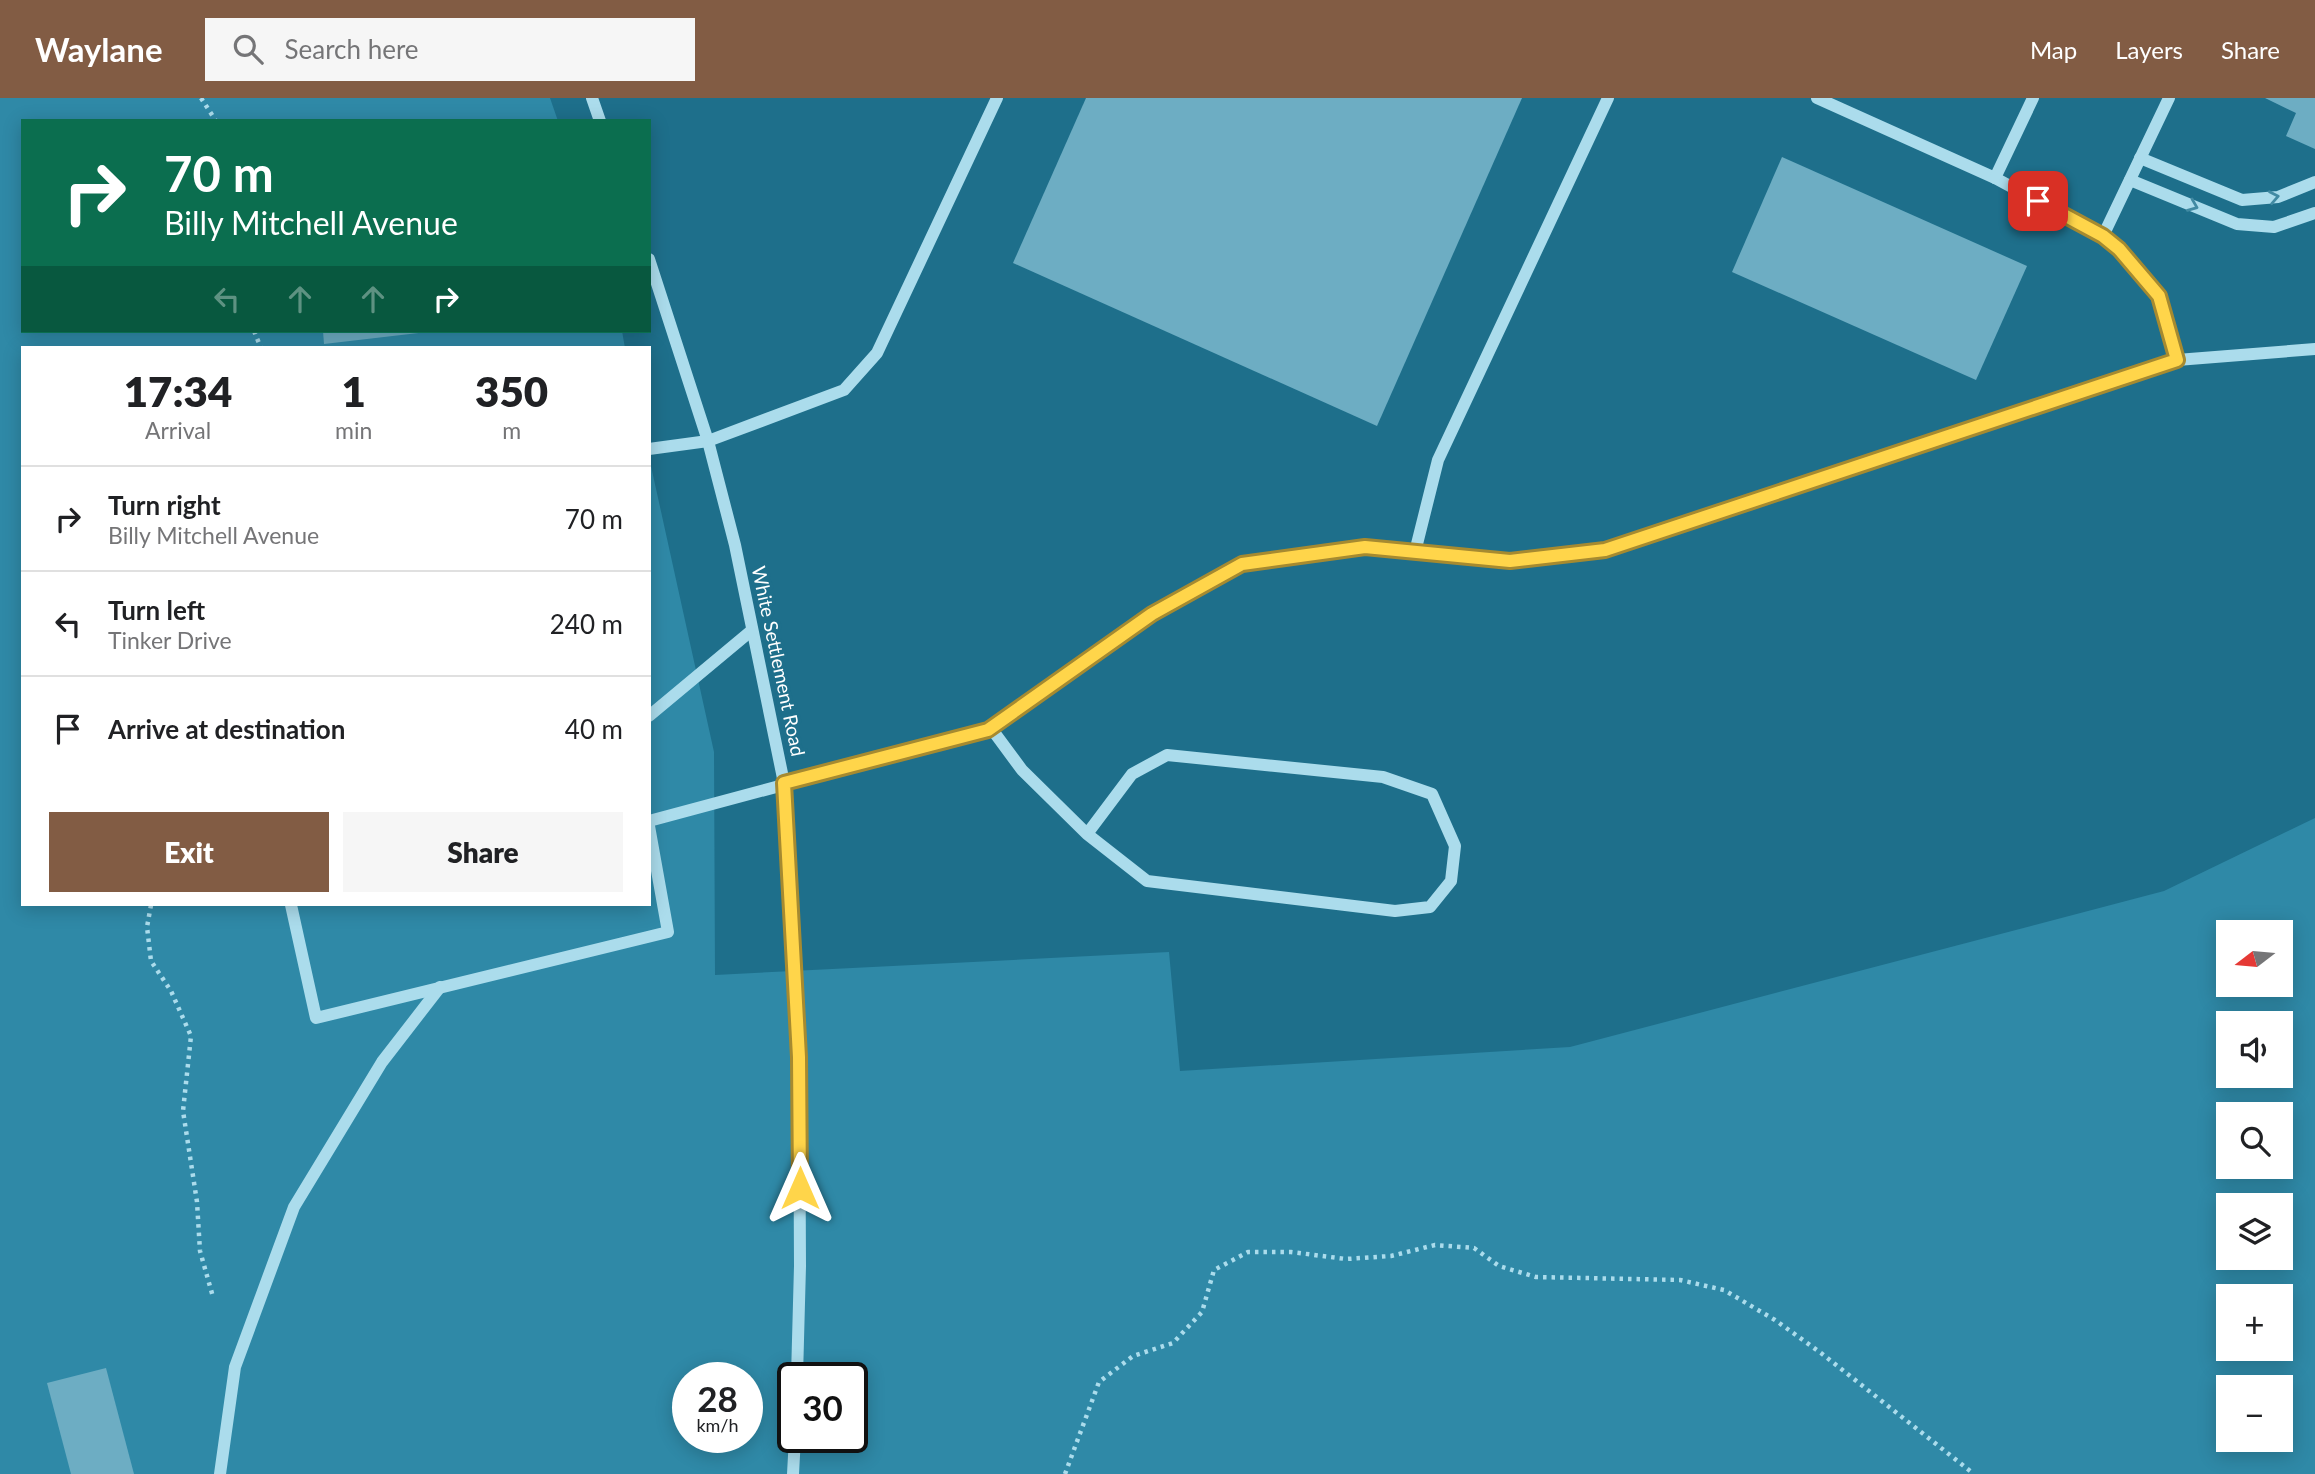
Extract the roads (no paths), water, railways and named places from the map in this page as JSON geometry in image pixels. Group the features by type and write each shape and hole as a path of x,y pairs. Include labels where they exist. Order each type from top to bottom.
{"street":[{"path":"592,98 599,119"},
{"path":"651,449 708,441 844,390 877,352 997,98"},
{"path":"1415,552 1438,460 1608,98"},
{"path":"1817,98 1995,178 2103,236 2119,249 2159,296 2177,360"},
{"path":"1995,178 2034,98"},
{"path":"2103,236 2169,98"},
{"path":"2140,158 2242,200 2278,197 2315,182"},
{"path":"2130,180 2236,224 2274,227 2315,212"},
{"name":"White Settlement Road","path":"651,265 708,441 735,545 784,783 799,1057 797,1362"},
{"path":"651,822 784,783 991,728 1152,614 1242,564 1365,547 1510,561 1605,550 2177,360 2315,349"},
{"path":"651,714 751,631"},
{"path":"991,728 1022,770 1087,834 1147,881 1395,911 1430,907 1451,881 1455,846 1432,794 1383,778 1167,755 1132,774 1087,834"},
{"path":"291,906 316,1018 668,932 651,834"},
{"path":"220,1474 235,1367 294,1207 382,1062 440,987"},
{"path":"793,1474 794,1453"}]}
